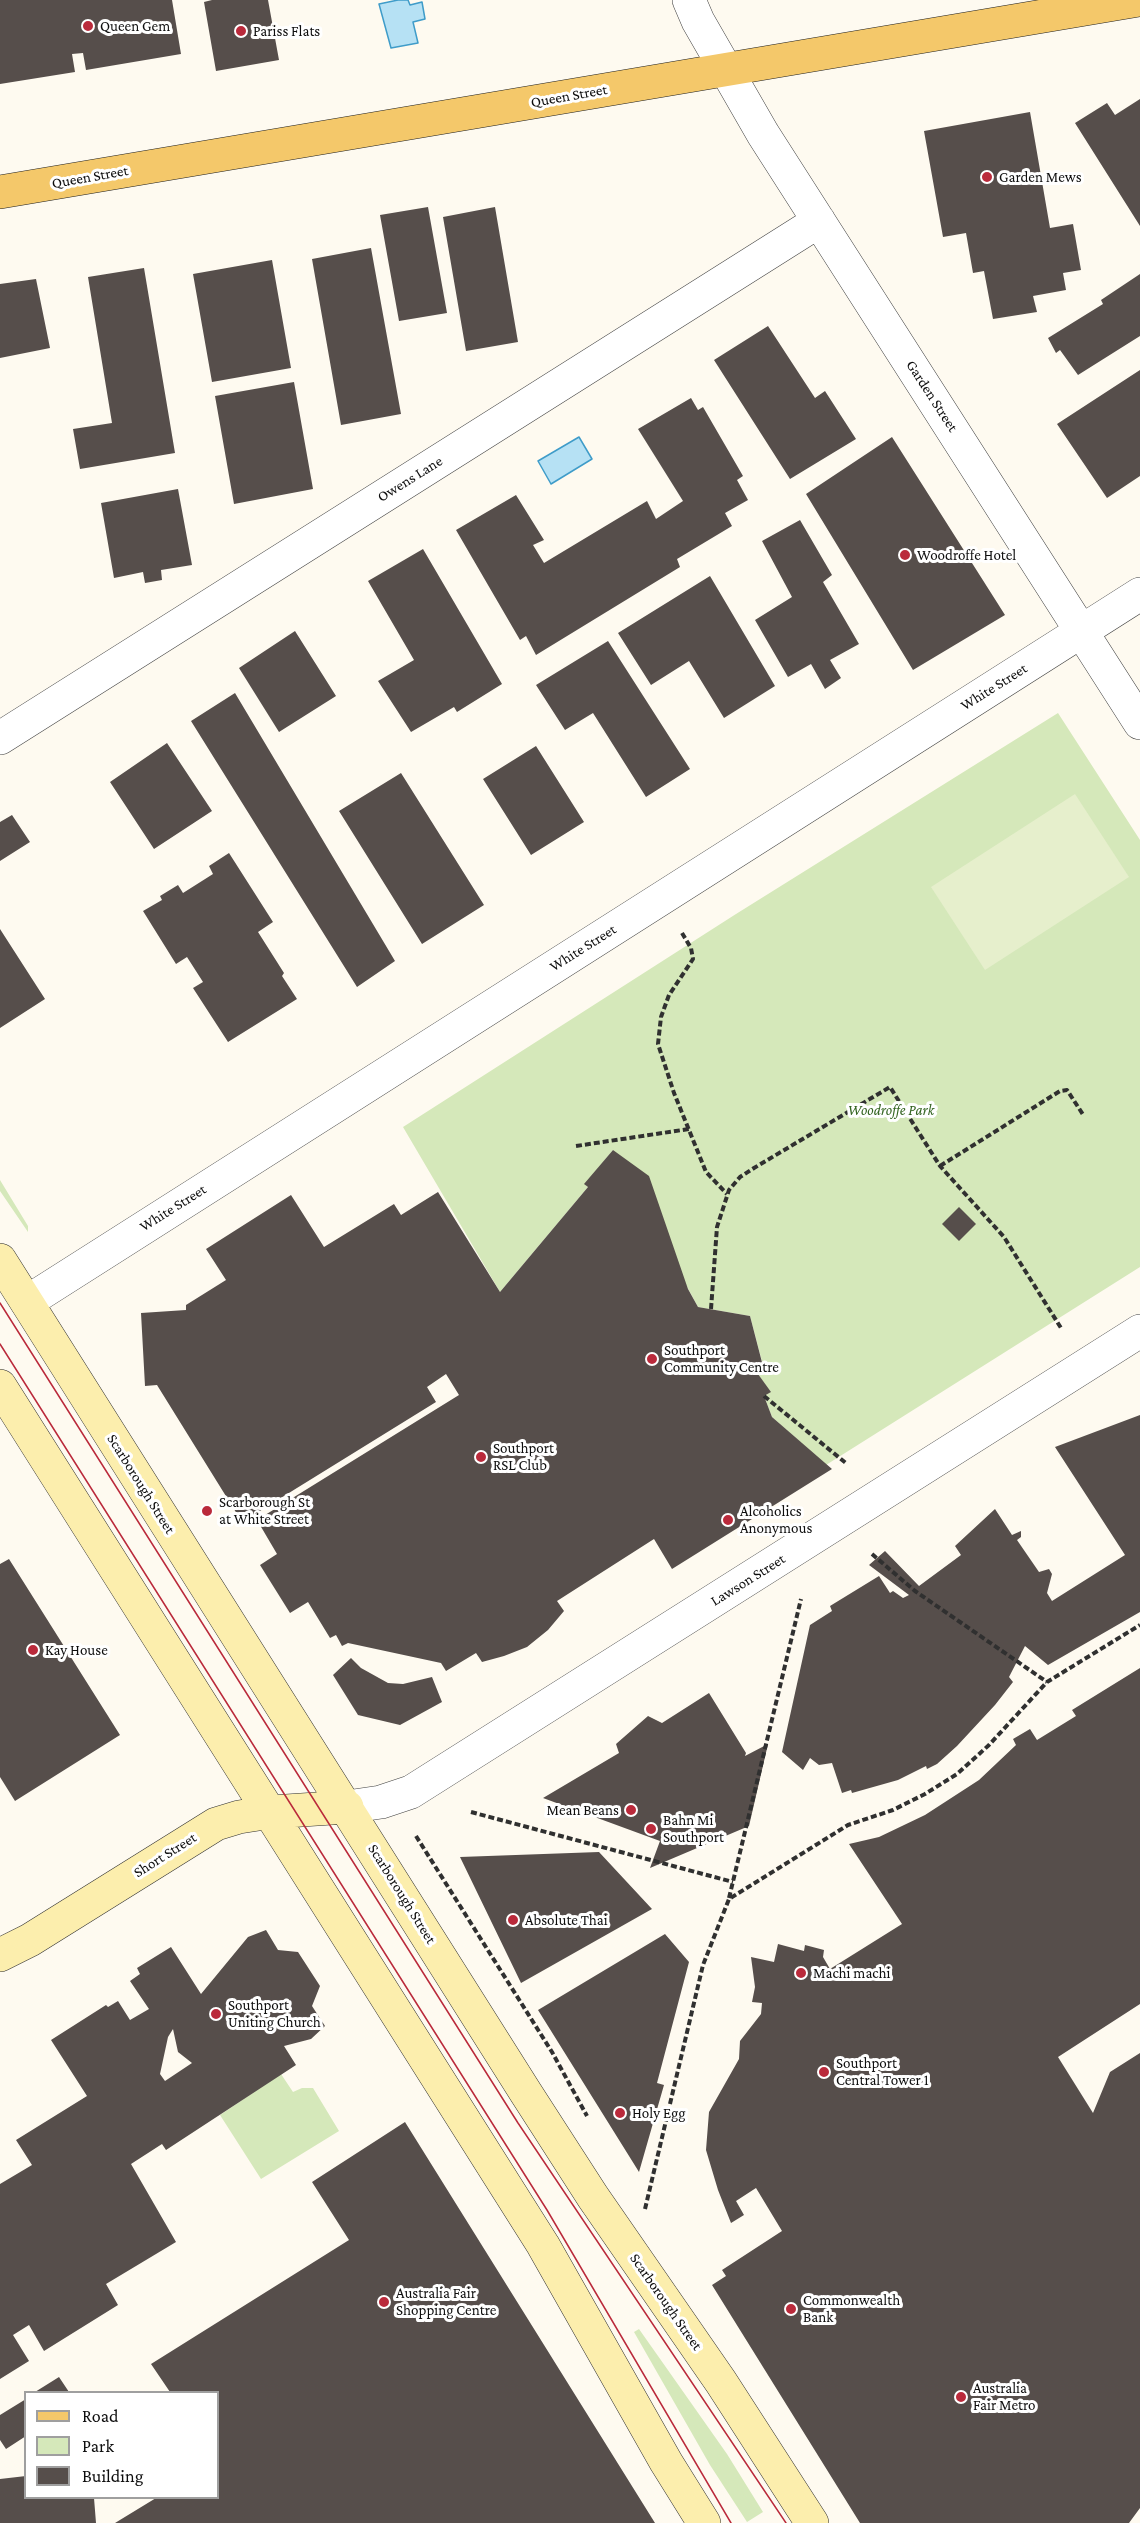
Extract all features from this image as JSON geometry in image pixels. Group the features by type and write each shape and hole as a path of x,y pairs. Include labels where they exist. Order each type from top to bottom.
{"main road":[{"name":"Queen Street","path":"0,192 1138,0"},
{"name":"Scarborough Street","path":"0,1260 587,2188 721,2382 812,2523"},
{"path":"0,1386 543,2245 666,2462 704,2523"},
{"name":"Short Street","path":"0,1955 30,1940 206,1829 239,1817 271,1812 347,1807"}],"street":[{"name":"Garden Street","path":"689,0 698,21 763,134 1140,723"},
{"name":"Owens Lane","path":"0,738 819,221"},
{"name":"White Street","path":"27,1302 1140,594"},
{"name":"Lawson Street","path":"347,1807 381,1802 411,1792 1140,1332"}],"path":[{"path":"682,933 691,948 693,959 669,995 661,1017 658,1044 706,1172 728,1195"},
{"path":"711,1309 717,1227 729,1190 740,1177 754,1168 890,1087 940,1166 1004,1237 1061,1328"},
{"path":"940,1166 1060,1091 1067,1090 1084,1116"},
{"path":"576,1146 689,1129"},
{"path":"764,1396 847,1464"},
{"path":"872,1554 915,1591 1047,1682"},
{"path":"643,2217 703,1965 729,1899 801,1599"},
{"path":"729,1899 848,1825 893,1810 925,1794 957,1773 989,1745 1047,1682 1140,1625"},
{"path":"471,1812 733,1882"}],"green space":[{"name":"Woodroffe Park","path":"1058,713 1140,840 1140,1267 826,1465 772,1417 764,1396 770,1392 758,1374 764,1369 750,1316 698,1307 613,1150 585,1184 588,1187 500,1292 403,1127 736,914"},
{"path":"1075,794 1129,877 985,970 931,887"},
{"path":"0,1180 28,1226 28,1232 0,1191"},
{"path":"281,2074 293,2092 302,2088 313,2088 339,2131 261,2179 220,2115"},
{"path":"639,2329 727,2454 763,2512 747,2522 710,2465 634,2332"}],"water":[{"path":"408,0 410,5 422,2 425,19 413,22 418,43 391,48 379,4"},
{"path":"579,437 592,459 551,484 538,461"}],"building":[{"name":"Queen Gem","path":"0,0 172,0 181,54 86,70 83,53 72,54 75,72 0,84"},
{"name":"Pariss Flats","path":"268,0 279,60 216,71 204,2"},
{"path":"1140,99 1140,226 1075,123 1107,103 1115,115"},
{"name":"Garden Mews","path":"1030,112 1050,228 1073,224 1081,270 1063,273 1066,290 1033,296 1037,312 993,319 984,271 973,273 966,233 943,237 924,131"},
{"path":"428,207 447,313 399,321 380,215"},
{"path":"495,207 518,342 466,351 443,217"},
{"path":"371,248 401,414 341,425 312,259"},
{"path":"272,260 291,368 212,382 193,274"},
{"path":"144,268 175,453 80,469 73,429 112,423 88,277"},
{"path":"1140,274 1140,336 1078,375 1060,350 1056,353 1048,338 1103,304 1101,300"},
{"path":"36,279 50,348 0,358 0,284"},
{"path":"768,326 815,398 825,391 856,439 790,479 714,360"},
{"path":"1140,370 1140,476 1107,498 1057,424"},
{"path":"294,382 313,489 234,504 215,396"},
{"path":"691,398 698,410 703,407 743,476 737,480 748,500 725,513 732,526 677,559 680,567 536,655 526,636 520,640 456,530 516,495 544,540 533,545 544,563 647,501 656,519 683,501 638,429"},
{"name":"Woodroffe Hotel","path":"892,437 1005,615 913,670 806,494"},
{"path":"178,489 192,565 161,570 162,580 145,583 143,572 114,578 101,503"},
{"path":"800,520 832,575 823,582 859,644 830,660 841,678 825,689 811,664 788,677 755,620 792,597 762,541"},
{"path":"423,549 502,684 457,712 454,707 411,732 378,681 414,660 368,581"},
{"path":"710,576 775,686 724,718 689,661 651,685 618,633"},
{"path":"295,631 336,696 279,732 239,668"},
{"path":"608,641 690,769 646,797 593,713 565,730 536,685"},
{"path":"235,693 395,961 357,987 191,721"},
{"path":"167,743 212,811 154,849 110,782"},
{"path":"536,746 584,822 531,855 483,779"},
{"path":"401,773 484,905 422,944 339,811"},
{"path":"12,815 30,842 0,861 0,822"},
{"path":"229,853 273,922 258,932 284,973 282,976 297,999 228,1042 193,988 203,982 187,957 176,964 143,911 162,900 160,896 178,885 183,893 213,874 209,866"},
{"path":"0,929 45,999 0,1028"},
{"path":"613,1150 649,1176 688,1289 698,1307 750,1316 764,1370 758,1374 771,1392 764,1396 772,1417 832,1469 672,1569 654,1539 557,1601 564,1611 548,1630 527,1647 504,1656 482,1662 476,1653 446,1671 441,1663 348,1643 342,1646 336,1635 330,1638 308,1602 290,1613 260,1565 277,1554 257,1520 459,1395 446,1374 427,1387 436,1402 242,1522 157,1385 145,1386 141,1313 186,1310 186,1305 226,1280 206,1249 291,1195 324,1247 394,1204 401,1215 438,1192 500,1292 588,1187 584,1184"},
{"path":"959,1207 976,1224 959,1241 942,1224"},
{"path":"1140,1415 1140,1612 1048,1665 1025,1646 1009,1677 1013,1682 995,1705 957,1746 937,1764 927,1769 926,1766 898,1780 852,1793 851,1790 842,1793 832,1763 819,1765 810,1758 803,1770 782,1752 810,1625 832,1611 830,1606 879,1576 890,1593 893,1591 903,1598 909,1595 869,1565 885,1551 919,1586 961,1555 955,1546 995,1509 1012,1535 1021,1531 1021,1537 1017,1540 1039,1572 1049,1569 1052,1574 1047,1593 1052,1601 1125,1555 1055,1447"},
{"name":"Kay House","path":"9,1559 120,1735 15,1801 0,1777 0,1564"},
{"path":"351,1658 361,1668 388,1683 403,1684 432,1677 442,1702 400,1725 358,1715 333,1675"},
{"path":"1140,1668 1140,2004 1058,2057 1093,2113 1110,2072 1140,2053 1140,2508 1129,2523 860,2523 712,2285 726,2276 722,2270 782,2231 756,2188 736,2201 744,2215 731,2223 706,2150 709,2112 739,2059 740,2041 761,2014 762,2003 752,2002 755,1987 751,1957 774,1962 778,1944 804,1951 805,1945 824,1950 823,1957 830,1969 902,1924 849,1844 879,1837 925,1815 979,1780 1016,1745 1013,1739 1030,1729 1037,1740 1076,1716 1072,1710"},
{"path":"709,1693 746,1753 745,1756 768,1744 749,1826 650,1868 660,1841 543,1798 619,1753 616,1744 648,1716 662,1723"},
{"path":"599,1852 652,1909 521,1983 460,1857"},
{"path":"266,1930 278,1950 298,1952 320,1986 312,2006 325,2026 311,2039 284,2046 296,2065 166,2150 162,2144 131,2164 176,2242 106,2284 118,2305 44,2351 29,2325 13,2335 29,2361 0,2379 0,2184 32,2165 16,2140 87,2096 51,2040 106,2005 108,2007 118,2001 130,2020 149,2009 130,1981 140,1974 137,1968 171,1947 201,1994 248,1937","holes":["173,2029 178,2052 192,2063 165,2081 160,2074 168,2037"]},
{"path":"665,1934 689,1962 657,2083 664,2085 639,2172 538,2010"},
{"name":"Australia Fair Shopping Centre","path":"405,2122 655,2523 115,2523 154,2499 219,2499 219,2391 169,2391 151,2364 349,2240 312,2182"},
{"path":"59,2377 68,2391 37,2391"},
{"path":"24,2400 24,2437 6,2449 0,2440 0,2415"},
{"path":"24,2476 24,2499 94,2499 96,2523 0,2523 0,2479"}],"tram line":[{"path":"0,1303 518,2123 786,2523"},
{"path":"0,1344 547,2210 731,2523"}],"place":[{"name":"Queen Gem","path":"88,26"},
{"name":"Pariss Flats","path":"241,31"},
{"name":"Garden Mews","path":"987,177"},
{"name":"Woodroffe Hotel","path":"905,555"},
{"name":"Southport Community Centre","path":"652,1359"},
{"name":"Southport RSL Club","path":"481,1457"},
{"name":"Scarborough St at White Street","path":"207,1511"},
{"name":"Alcoholics Anonymous","path":"728,1520"},
{"name":"Kay House","path":"33,1650"},
{"name":"Mean Beans","path":"631,1810"},
{"name":"Bahn Mi Southport","path":"651,1829"},
{"name":"Absolute Thai","path":"513,1920"},
{"name":"Machi machi","path":"801,1973"},
{"name":"Southport Uniting Church","path":"216,2014"},
{"name":"Southport Central Tower 1","path":"824,2072"},
{"name":"Holy Egg","path":"620,2113"},
{"name":"Australia Fair Shopping Centre","path":"384,2302"},
{"name":"Commonwealth Bank","path":"791,2309"},
{"name":"Australia Fair Metro","path":"961,2397"}]}
